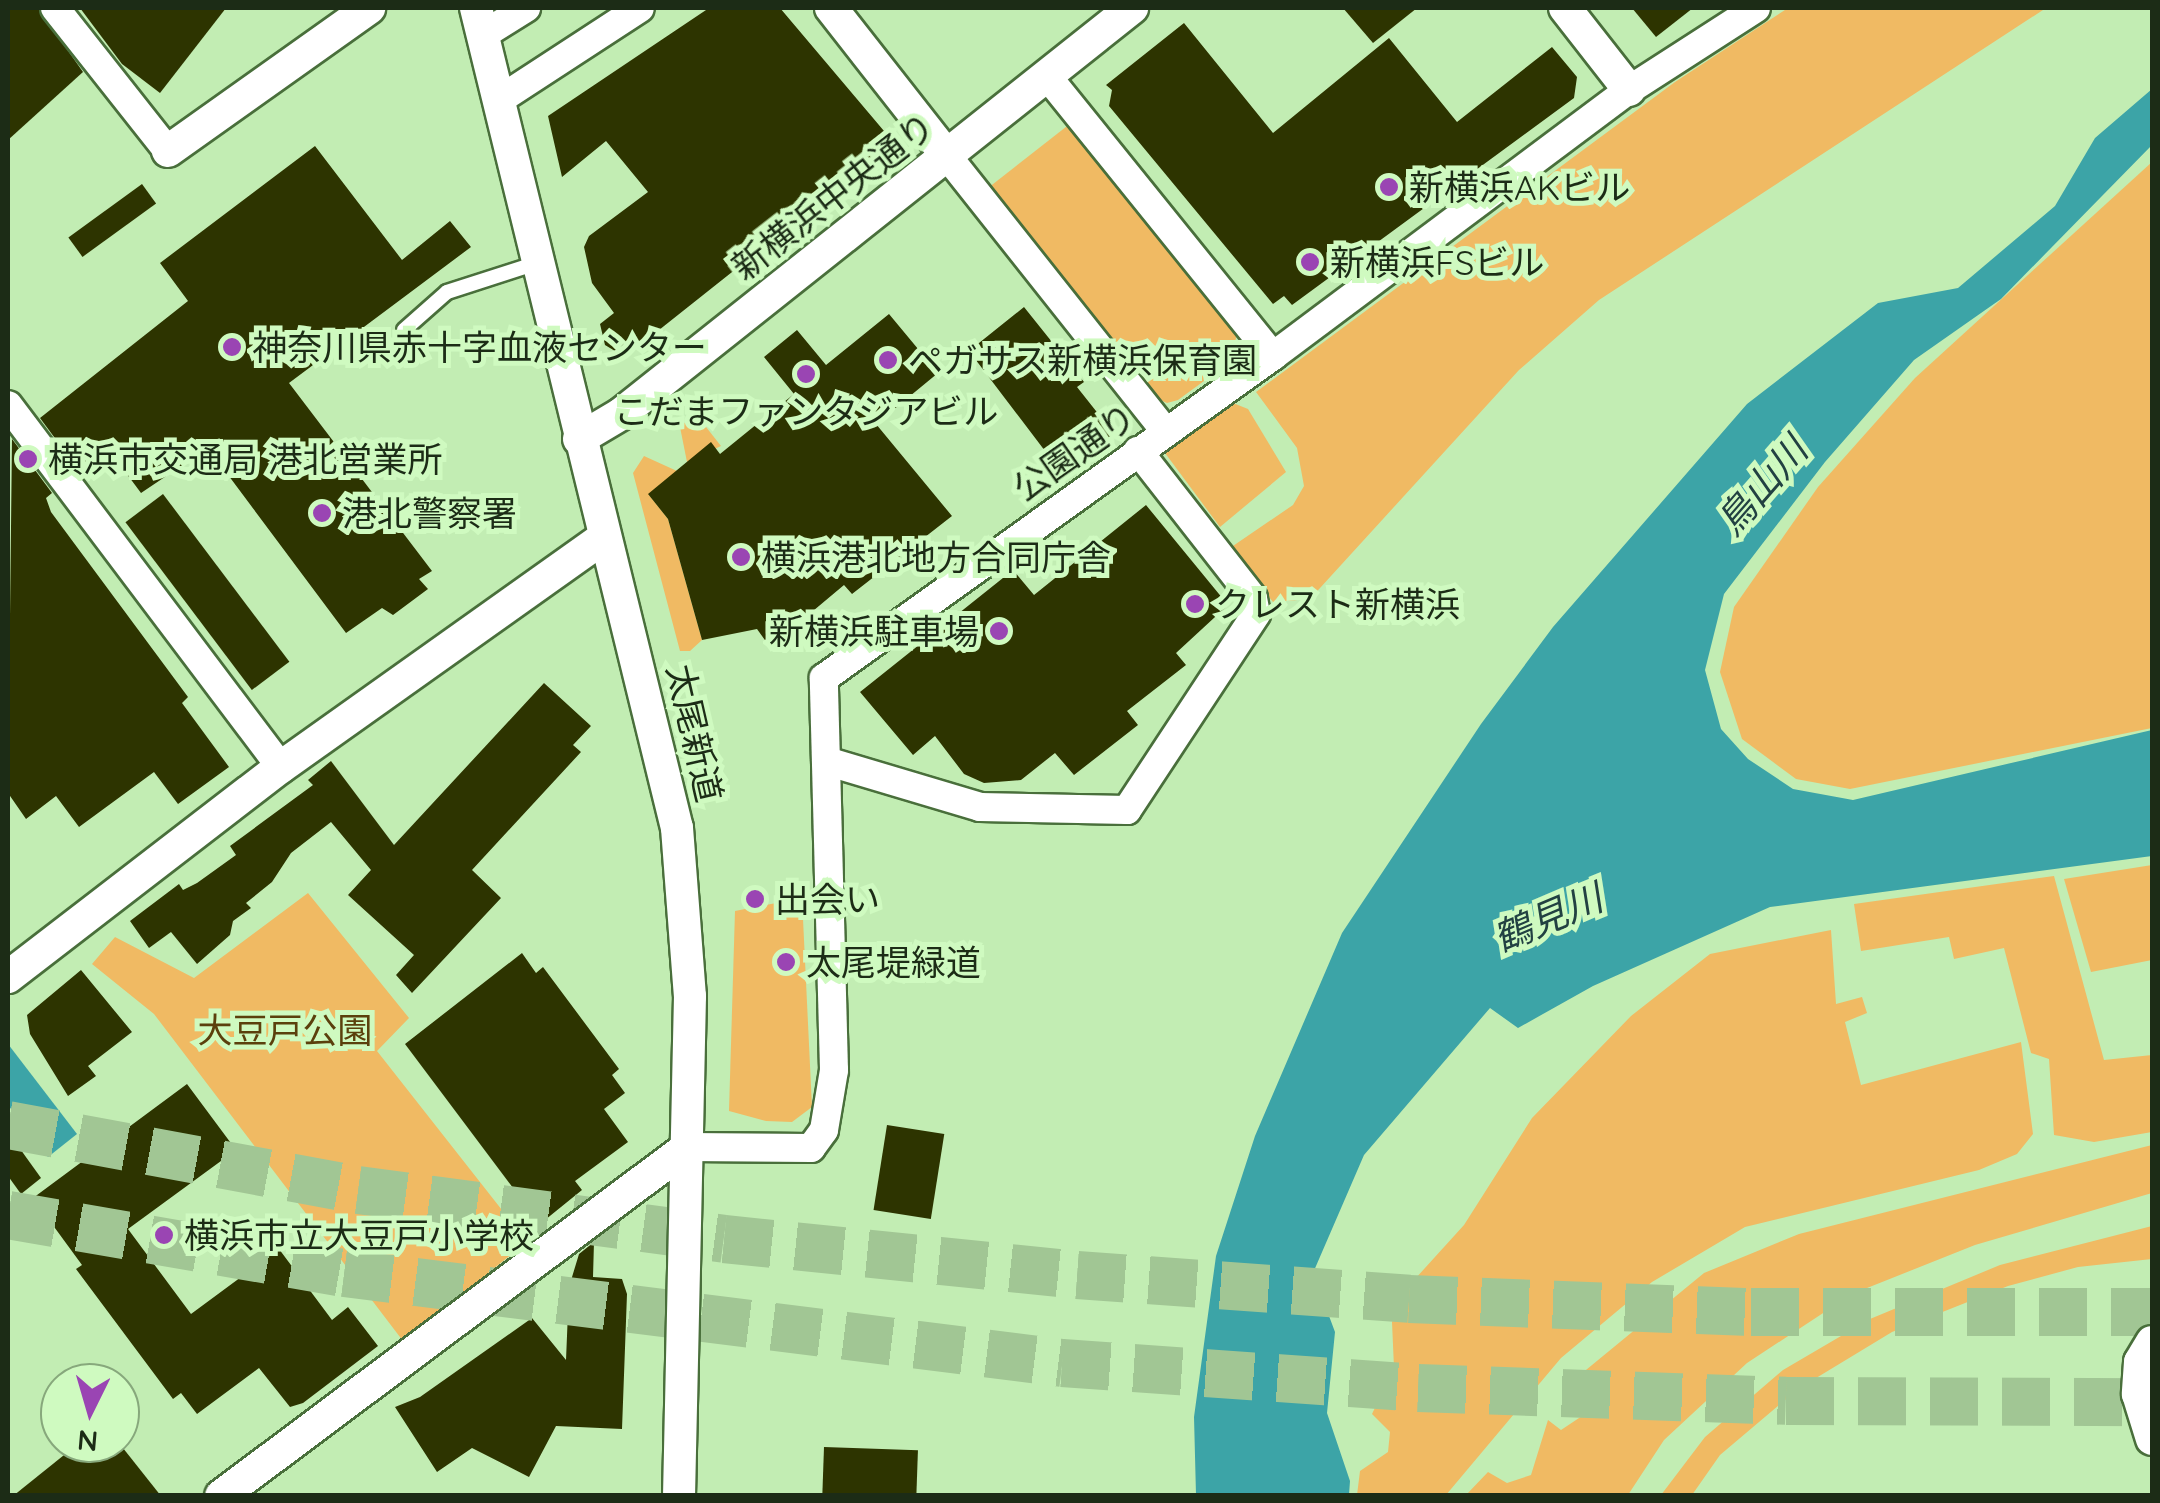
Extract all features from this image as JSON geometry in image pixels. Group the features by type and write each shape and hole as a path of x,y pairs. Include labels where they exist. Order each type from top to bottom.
{"street":[{"path":"55,8 168,151 369,8"},
{"path":"479,21 526,8"},
{"path":"499,100 640,8"},
{"path":"831,8 1166,432"},
{"name":"新横浜中央通り","path":"579,439 621,414 1132,8"},
{"path":"1564,8 1629,90"},
{"name":"公園通り","path":"688,1147 811,1148 824,1130 834,1070 824,678 1273,356 1629,90 1756,8"},
{"name":"太尾新道","path":"479,21 677,828 690,996 679,1496"},
{"path":"1047,76 1273,356"},
{"path":"8,406 281,766"},
{"path":"826,761 980,807 1127,810 1256,614 1253,598 1138,451"},
{"path":"8,977 281,766 509,611 603,538"},
{"path":"221,1496 688,1147"},
{"path":"2152,1342 2140,1362 2138,1394 2152,1440"}],"lane":[{"path":"404,330 447,292 537,263"}],"green space":[{"path":"1788,8 2046,8 1599,300 1519,370 1310,599 1273,602 1230,548 1293,505 1304,486 1297,448 1256,392 1675,82"},
{"path":"1071,123 1237,334 1230,362 1178,400 1167,403 1154,397 988,188"},
{"path":"2152,162 2152,728 1850,789 1796,779 1742,739 1720,672 1734,607 1818,487 1915,378"},
{"path":"1233,403 1248,409 1286,472 1220,527 1165,453"},
{"path":"695,413 721,446 687,462 680,427"},
{"path":"644,456 677,471 649,495 668,519 702,640 690,651 680,651 633,473"},
{"path":"2152,865 2152,960 2091,972 2064,879"},
{"path":"2054,876 2104,1060 2152,1055 2152,1132 2094,1142 2054,1135 2049,1059 2031,1053 2004,948 1954,959 1949,937 1861,951 1854,904"},
{"name":"大豆戸公園","path":"308,893 409,1018 377,1051 527,1242 403,1341 154,1014 92,964 115,937 194,978"},
{"path":"802,898 812,1107 792,1122 766,1121 729,1111 735,911"},
{"path":"1831,930 1836,1004 1862,997 1867,1013 1845,1022 1861,1085 2021,1042 2033,1134 2017,1154 1979,1170 1745,1227 1652,1282 1561,1358 1446,1495 1357,1495 1360,1471 1388,1452 1390,1432 1372,1414 1394,1368 1392,1322 1415,1279 1464,1225 1532,1118 1631,1016 1710,954"},
{"path":"2152,1145 2152,1193 1975,1245 1852,1294 1747,1363 1664,1440 1628,1495 1466,1495 1488,1472 1507,1483 1531,1475 1548,1420 1561,1430 1582,1416 1575,1379 1704,1273 1799,1234"},
{"path":"2152,1226 2152,1259 2078,1267 2008,1286 1892,1332 1798,1389 1720,1455 1692,1495 1661,1495 1705,1437 1783,1370 1870,1319 2000,1265"}],"water":[{"path":"2152,89 2152,145 2001,299 1914,360 1825,462 1724,594 1705,670 1721,729 1748,759 1793,789 1853,800 2152,730 2152,856 1770,907 1593,986 1518,1028 1490,1008 1364,1155 1313,1273 1335,1332 1327,1413 1350,1481 1349,1495 1196,1495 1194,1417 1216,1256 1255,1136 1342,933 1481,724 1553,627 1747,404 1878,303 1958,288 2055,206 2095,138"},
{"path":"8,1044 77,1134 48,1157 8,1105"}],"building":[{"path":"8,8 38,8 83,72 8,140"},
{"path":"80,8 226,8 160,93 122,64"},
{"path":"709,8 780,8 884,131 876,146 882,153 625,357 605,345 600,324 614,313 592,283 584,247 589,236 648,192 606,141 562,177 548,116"},
{"path":"1343,8 1417,8 1373,43"},
{"path":"1632,8 1693,8 1656,37"},
{"path":"1184,23 1273,133 1389,38 1457,122 1552,47 1577,77 1574,98 1292,305 1284,296 1273,304 1109,106 1112,90 1106,85"},
{"name":"神奈川県赤十字血液センター","path":"315,146 402,260 450,221 471,247 289,383 432,571 419,579 428,589 393,615 382,608 346,633 208,448 141,493 109,450 80,472 40,418 188,301 160,263"},
{"path":"142,184 156,203 82,257 68,237"},
{"path":"1024,307 1084,382 1077,387 1115,435 1064,476 969,351"},
{"path":"889,314 938,373 876,424 952,516 852,594 844,585 770,647 757,629 702,640 668,519 648,494 711,442 720,454 794,394 764,357 797,330 826,365"},
{"path":"12,439 52,493 46,498 51,512 188,697 182,703 229,767 178,804 154,772 79,827 56,796 26,819 8,793"},
{"path":"163,494 289,662 252,690 125,522"},
{"name":"新横浜駐車場","path":"1146,505 1228,605 1176,653 1186,665 1127,711 1138,725 1074,775 1055,753 1021,780 984,783 964,774 935,736 913,755 860,692 1013,570 1034,595"},
{"path":"544,683 591,726 573,745 581,752 472,870 501,898 412,993 396,975 414,955 348,895 371,870 331,822 291,853 272,882 246,903 251,908 233,921 230,935 197,964 171,932 149,948 130,921 179,884 183,890 197,883 236,855 230,846 313,785 308,780 331,761 394,845"},
{"path":"522,953 536,973 543,967 619,1069 612,1075 625,1093 604,1109 628,1142 575,1181 582,1190 540,1224 405,1044"},
{"path":"81,970 132,1032 88,1066 96,1076 68,1096 30,1034 27,1015"},
{"path":"187,1084 236,1150 128,1229 191,1314 279,1249 332,1320 348,1307 378,1346 303,1403 290,1407 259,1368 197,1414 181,1393 173,1399 76,1269 82,1265 33,1198"},
{"path":"887,1125 944,1134 931,1219 874,1210"},
{"path":"8,1132 41,1178 21,1194 8,1176"},
{"path":"594,1242 593,1277 622,1279 627,1294 622,1429 556,1426 529,1477 472,1448 437,1472 395,1407 420,1397 532,1318 566,1360 569,1287 579,1254"},
{"path":"824,1447 918,1450 916,1496 822,1496"},
{"path":"54,1463 135,1463 161,1496 13,1496"}],"tunnel":[{"path":"8,1125 358,1190 724,1239 1077,1275 1409,1299 1751,1312 2152,1312"},
{"path":"8,1215 344,1273 1062,1363 1418,1388 1786,1401 2152,1402"}],"place":[{"name":"新横浜AKビル","path":"1389,187"},
{"name":"新横浜FSビル","path":"1310,262"},
{"name":"神奈川県赤十字血液センター","path":"232,347"},
{"name":"ペガサス新横浜保育園","path":"888,360"},
{"name":"こだまファンタジアビル","path":"806,374"},
{"name":"横浜市交通局 港北営業所","path":"28,459"},
{"name":"港北警察署","path":"322,513"},
{"name":"横浜港北地方合同庁舎","path":"741,557"},
{"name":"クレスト新横浜","path":"1195,604"},
{"name":"新横浜駐車場","path":"999,631"},
{"name":"出会い","path":"755,899"},
{"name":"太尾堤緑道","path":"786,962"},
{"name":"横浜市立大豆戸小学校","path":"164,1235"}],"water label":[{"name":"鳥山川","path":"1762,486"},
{"name":"鶴見川","path":"1548,918"}]}
